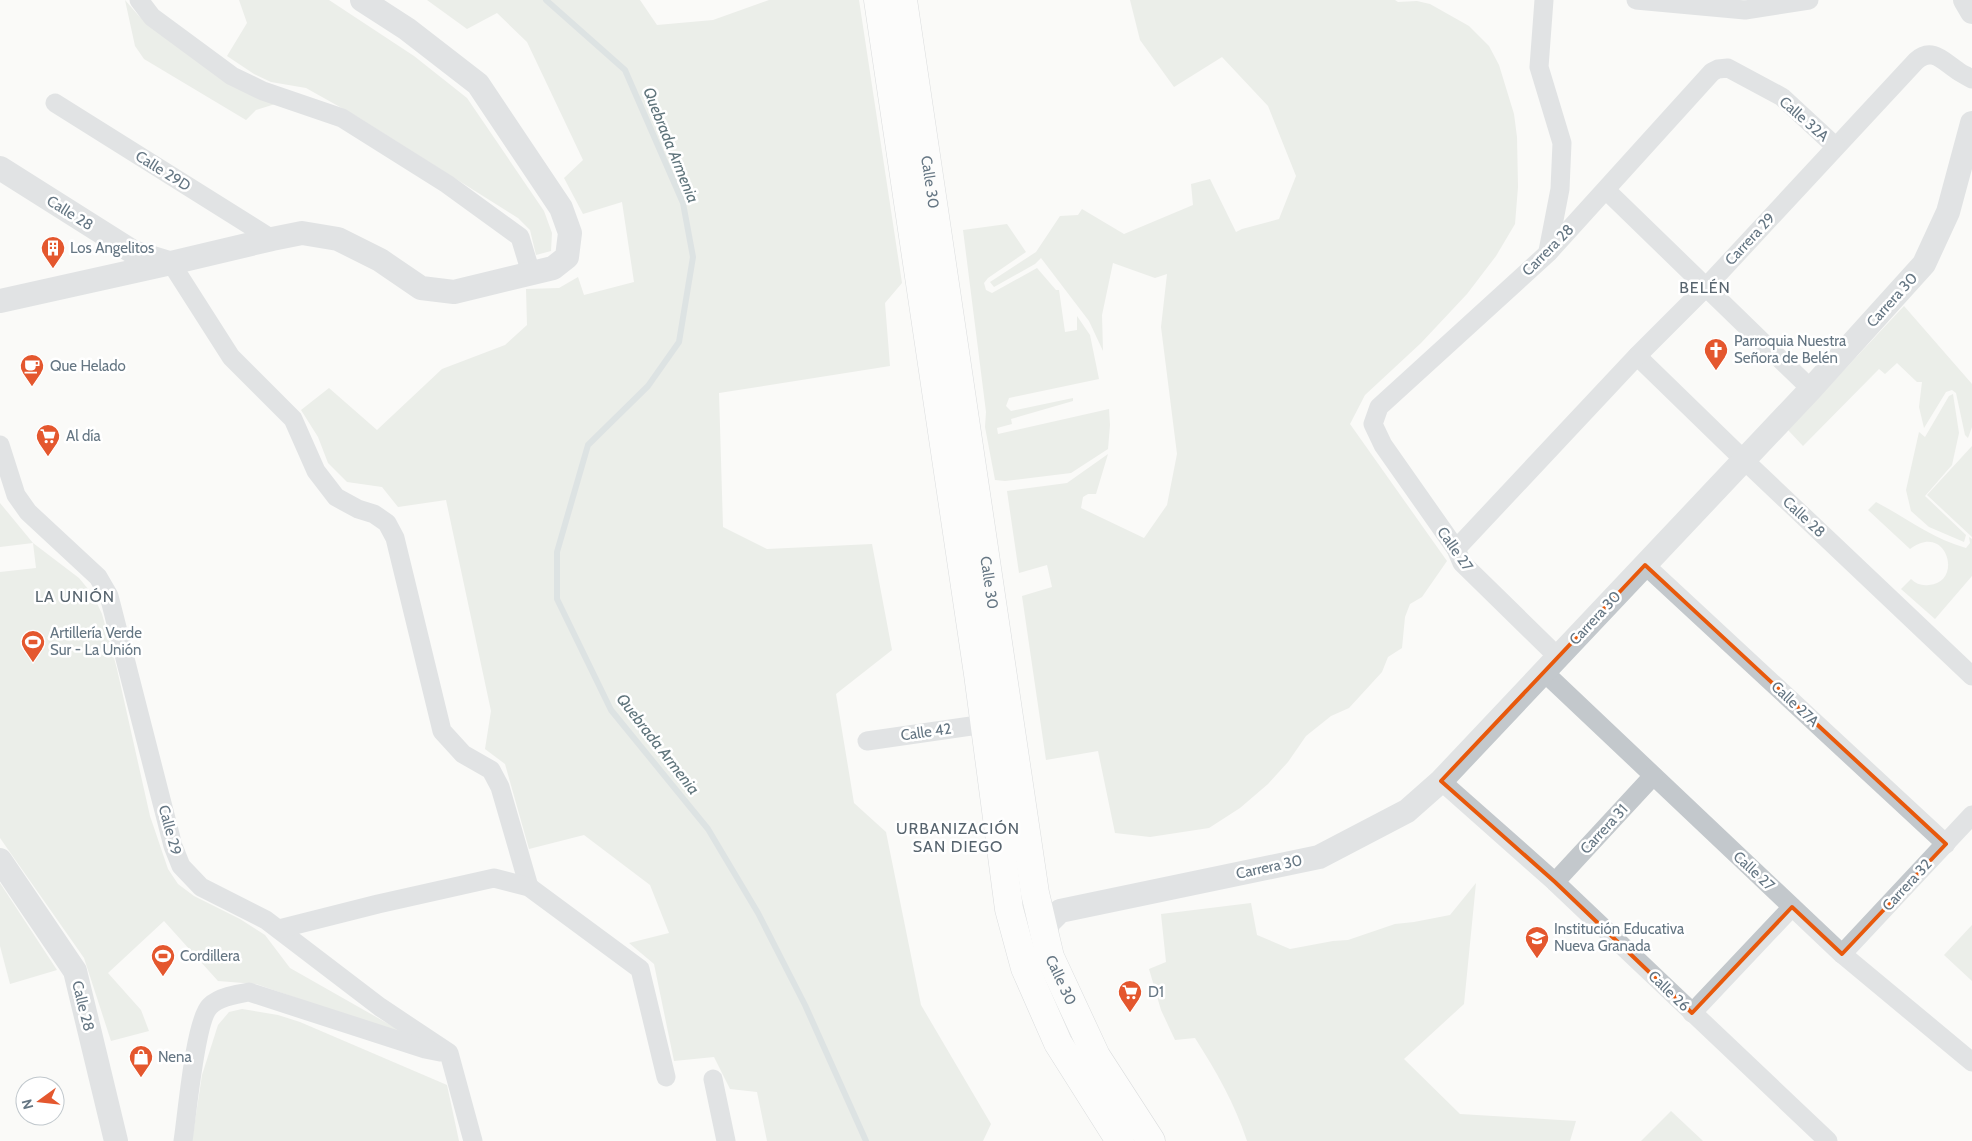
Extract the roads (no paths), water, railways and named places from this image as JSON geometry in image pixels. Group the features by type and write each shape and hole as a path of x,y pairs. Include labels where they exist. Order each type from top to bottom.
{"main road":[{"name":"Calle 30","path":"878,0 985,724 1009,908 1024,968 1058,1043 1120,1141"},
{"name":"Calle 30","path":"903,0 1035,893 1044,935 1050,957 1096,1056 1151,1141"}],"street":[{"path":"139,0 152,16 232,76 263,91 342,118 447,184 520,237 531,273"},
{"path":"0,301 272,239 302,234 338,239 380,260 422,288 454,292 553,268 567,257 570,233 562,208 478,84 407,29 362,0"},
{"path":"1636,0 1745,10 1809,0"},
{"path":"1964,0 1972,12"},
{"path":"1543,1 1538,67 1562,143 1560,189 1548,252"},
{"name":"Carrera 29","path":"1456,549 1637,356 1707,286 1835,146 1922,56 1938,56 1959,73 1972,79"},
{"name":"Calle 32A","path":"1718,69 1728,68 1782,97 1835,146"},
{"name":"Carrera 28","path":"1373,424 1379,407 1548,252 1712,72 1718,69"},
{"name":"Calle 29D","path":"55,103 272,239"},
{"name":"Carrera 30","path":"1060,910 1319,857 1407,811 1441,781 1551,665 1812,388 1924,264 1948,212 1972,122"},
{"name":"Calle 28","path":"0,168 133,252 170,263"},
{"path":"1606,190 1812,388"},
{"path":"170,263 231,357 293,419 316,471 336,497 358,509 374,514 387,523 395,538 442,732 463,754 491,770 500,786 530,888"},
{"name":"Calle 28","path":"1637,356 1972,676"},
{"name":"Calle 27","path":"1373,424 1383,445 1456,549 1462,563 1551,665 1653,776 1842,954 1972,1062"},
{"name":"Calle 29","path":"0,445 8,493 98,577 109,596 180,866 201,887 266,920 380,1007 449,1053"},
{"name":"Calle 27A","path":"1645,565 1946,844"},
{"name":"Calle 42","path":"867,741 985,724"},
{"name":"Carrera 31","path":"1555,882 1653,776"},
{"name":"Calle 26","path":"1441,781 1555,882 1828,1141"},
{"name":"Carrera 32","path":"1842,954 1972,816"},
{"name":"Calle 28","path":"0,860 75,971 116,1141"},
{"path":"279,929 494,878 530,888 640,969 666,1077"},
{"path":"1035,893 1046,905 1060,910 1049,922 1044,935"},
{"path":"1692,1013 1792,907"},
{"path":"183,1141 199,1028 209,1006 228,996 249,992 425,1049 449,1053 473,1141"},
{"path":"713,1079 726,1141"}],"waterway":[{"name":"Quebrada Armenia","path":"546,0 625,70 683,203 693,257 679,342 648,386 588,445 557,552 557,599 611,710 708,829 758,913 805,1005 866,1141"}],"place":[{"name":"Los Angelitos","path":"53,269"},
{"name":"Parroquia Nuestra Señora de Belén","path":"1716,371"},
{"name":"Que Helado","path":"32,387"},
{"name":"Al día","path":"48,457"},
{"name":"Artillería Verde Sur - La Unión","path":"33,663"},
{"name":"Institución Educativa Nueva Granada","path":"1537,959"},
{"name":"Cordillera","path":"163,977"},
{"name":"D1","path":"1130,1013"},
{"name":"Nena","path":"141,1078"}],"district":[{"name":"BELÉN","path":"1705,287"},
{"name":"LA UNIÓN","path":"75,596"},
{"name":"URBANIZACIÓN SAN DIEGO","path":"958,837"}]}
